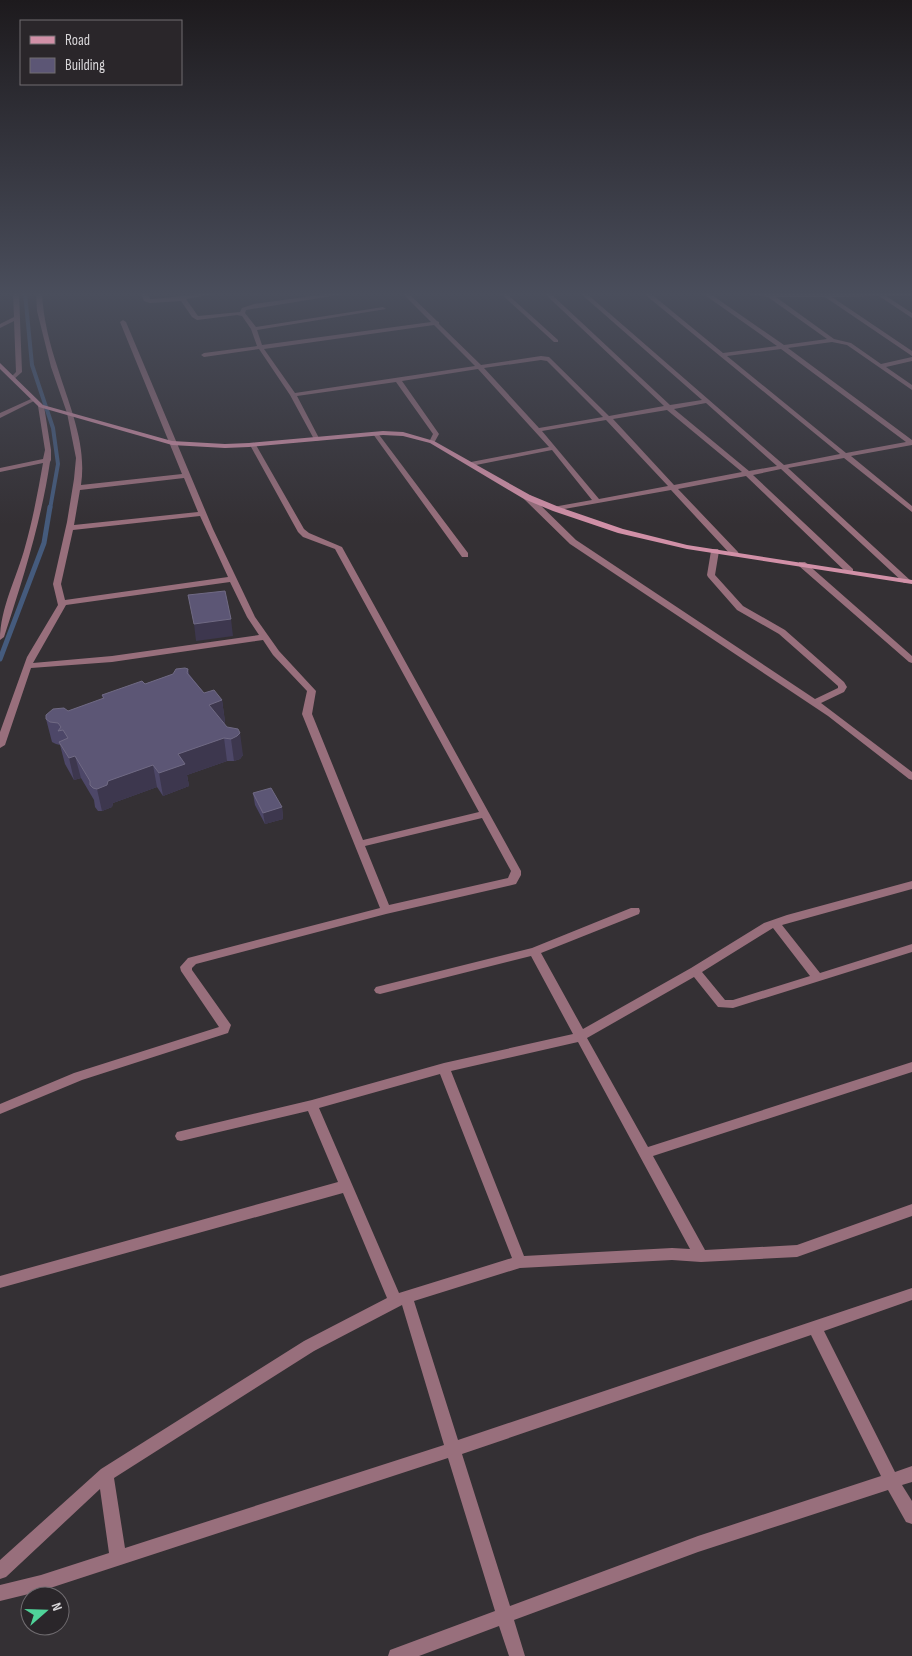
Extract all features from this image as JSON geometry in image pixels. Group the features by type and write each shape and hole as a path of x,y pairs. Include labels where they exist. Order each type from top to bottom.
{"street":[{"path":"5,370 33,400 43,406 172,443 225,446 253,445 375,433 403,434 432,442 527,497 556,509 636,535 670,544 910,582"},
{"path":"12,378 19,370"},
{"path":"0,745 31,657 62,602 57,584 77,488 79,458 55,370"},
{"path":"143,370 202,514 251,617 276,653 312,691 307,714 386,910"},
{"path":"276,370 293,395 316,440"},
{"path":"293,395 459,370"},
{"path":"482,370 554,448 597,501"},
{"path":"560,370 607,417 735,554"},
{"path":"630,370 668,406 748,474 850,571"},
{"path":"672,370 784,468 910,582"},
{"path":"740,370 912,510"},
{"path":"815,370 912,443"},
{"path":"886,370 912,388"},
{"path":"398,380 436,434 432,442"},
{"path":"1,415 33,400"},
{"path":"538,430 668,406 707,401"},
{"path":"0,637 29,547 41,498 48,460 43,406"},
{"path":"375,433 465,555"},
{"path":"556,509 912,443"},
{"path":"0,1109 78,1076 224,1030 225,1025 187,971 186,967 192,961 386,910 515,879 516,871 338,547 306,535 301,530 253,445"},
{"path":"471,464 554,448"},
{"path":"0,470 48,460"},
{"path":"77,488 186,476"},
{"path":"527,497 561,532 580,547 814,703 862,737 912,777"},
{"path":"69,528 202,514"},
{"path":"715,551 711,575 736,604 752,616 782,632 841,684 840,690 814,703"},
{"path":"802,564 912,660"},
{"path":"62,602 233,579"},
{"path":"28,666 112,659 264,637"},
{"path":"359,844 484,814"},
{"path":"181,1136 312,1104 444,1068 579,1037 775,923 912,885"},
{"path":"380,990 534,951 635,911"},
{"path":"775,923 818,978"},
{"path":"695,971 722,1004 733,1004 912,948"},
{"path":"534,951 579,1037 701,1256"},
{"path":"644,1154 912,1067"},
{"path":"444,1068 520,1262"},
{"path":"312,1104 346,1186 401,1299 454,1449 517,1656"},
{"path":"0,1282 346,1186"},
{"path":"0,1571 106,1474 309,1346 401,1299 520,1262 672,1254 701,1256 797,1252 912,1210"},
{"path":"0,1592 41,1583 454,1449 912,1294"},
{"path":"814,1326 891,1480 912,1516"},
{"path":"106,1474 118,1558"},
{"path":"396,1656 698,1544 912,1474"}],"building":[{"path":"225,591 231,619 194,624 188,595"},
{"path":"176,669 188,669 187,673 204,693 214,690 222,700 209,705 227,727 238,729 240,733 231,739 224,738 178,754 185,764 159,773 153,765 108,781 107,785 97,789 93,788 75,756 69,758 59,742 68,738 63,730 58,731 61,727 58,723 50,722 46,719 46,715 53,709 64,708 68,711 104,698 102,695 142,681 145,684 173,674"},
{"path":"271,788 282,807 263,813 253,793"}],"waterway":[{"path":"34,370 53,428 58,464 50,509"},
{"path":"0,659 44,543 50,507"}]}
